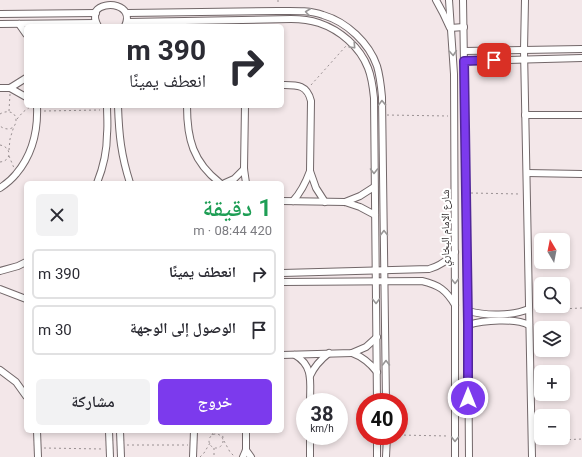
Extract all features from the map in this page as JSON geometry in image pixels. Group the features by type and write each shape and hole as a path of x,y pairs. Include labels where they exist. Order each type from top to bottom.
{"street":[{"path":"436,0 450,28 464,27"},
{"name":"شارع الإمام البخاري","path":"448,0 454,74 455,457"},
{"name":"شارع الإمام البخاري","path":"464,0 468,311 468,457"},
{"path":"525,0 524,59 532,457"},
{"path":"97,24 95,18 96,13 98,8 105,1 118,1 122,5 127,13 126,24 201,23 291,19 307,20 331,27 340,33 361,54 368,67 374,98 377,393"},
{"path":"127,13 297,11 323,15 334,19 349,28 359,37 372,55 377,66 380,80 383,115 386,393"},
{"path":"0,14 96,13"},
{"path":"0,24 24,24"},
{"path":"19,24 24,31"},
{"path":"464,51 582,49"},
{"path":"464,61 582,58"},
{"path":"10,88 24,79"},
{"path":"284,85 300,86 306,90 311,101 310,171 306,182 293,201"},
{"path":"0,88 10,88 24,96"},
{"path":"0,188 17,174 28,155 35,134 37,108"},
{"path":"98,181 103,163 108,134 107,108"},
{"path":"118,108 120,147 129,181"},
{"path":"187,108 187,123 195,153 206,170 218,181"},
{"path":"245,108 244,169 246,181"},
{"path":"525,115 582,115"},
{"path":"229,181 244,169"},
{"path":"310,171 316,188 325,202"},
{"path":"526,173 582,174"},
{"path":"0,181 7,182"},
{"path":"345,202 360,196 374,187"},
{"path":"284,201 345,202 360,207 375,216"},
{"path":"284,272 429,269 444,263 455,252"},
{"path":"0,271 24,263"},
{"path":"284,282 422,281 433,284 442,289 450,296 455,305"},
{"path":"0,289 24,298"},
{"path":"468,311 482,314 513,314 529,310"},
{"path":"468,324 483,321 516,321 529,325"},
{"path":"284,355 352,352 366,347 377,337"},
{"path":"352,352 366,360 377,372"},
{"path":"310,376 318,363 329,353"},
{"path":"295,354 306,363 309,370 310,393"},
{"path":"0,370 16,382 24,393"},
{"path":"0,378 8,375"},
{"path":"37,433 38,457"},
{"path":"109,433 110,457"},
{"path":"120,433 121,457"},
{"path":"194,433 193,454 200,457"},
{"path":"243,457 246,450 246,433"},
{"path":"310,445 310,457"},
{"path":"377,445 377,457"},
{"path":"386,445 386,457"},
{"path":"246,450 251,457"}],"path":[{"path":"306,90 350,42"},
{"path":"9,111 10,88"},
{"path":"0,162 6,160 9,154 10,139 16,120 29,108"},
{"path":"37,108 107,108"},
{"path":"0,114 9,111 13,113 16,120"},
{"path":"383,115 454,117"},
{"path":"0,126 7,130 14,126"},
{"path":"0,145 7,148 13,167 17,174"},
{"path":"466,193 527,194"},
{"path":"529,310 582,308"},
{"path":"200,457 210,442 213,433"},
{"path":"214,447 219,448 221,446 223,442 222,433"},
{"path":"211,437 214,434 221,436 234,457"},
{"path":"408,435 455,436"},
{"path":"531,441 582,439"},
{"path":"210,442 214,447 214,457"},
{"path":"120,445 193,445"},
{"path":"38,448 110,449"}],"route":[{"path":"468,398 464,61 494,60"}]}
